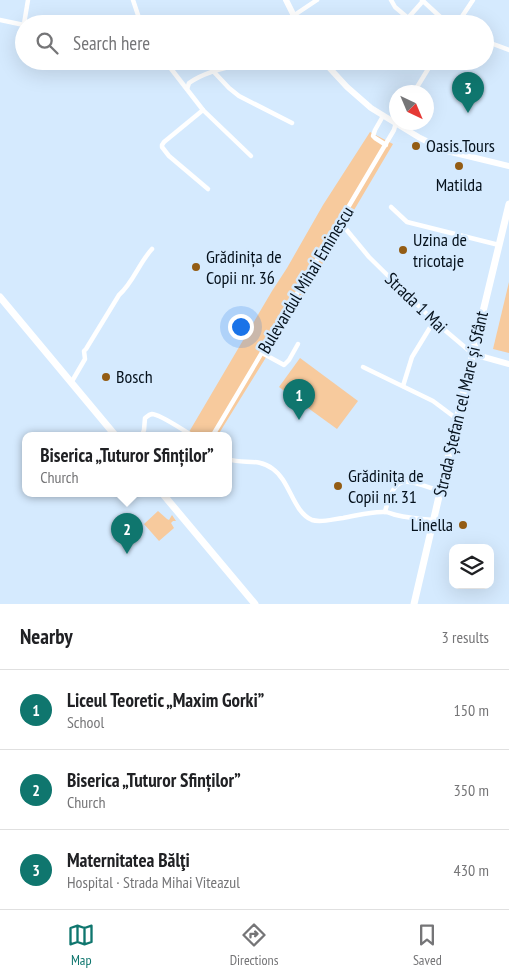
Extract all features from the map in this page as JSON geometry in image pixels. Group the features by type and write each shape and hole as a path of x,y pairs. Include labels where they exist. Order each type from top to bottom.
{"main road":[{"name":"Strada Ștefan cel Mare și Sfânt","path":"414,604 509,204"},
{"path":"0,297 112,432"},
{"path":"165,497 255,604"}],"street":[{"path":"26,15 28,0"},
{"path":"133,0 138,15"},
{"path":"286,0 293,15"},
{"path":"294,15 317,0"},
{"path":"391,0 395,7 404,15"},
{"path":"463,15 472,0"},
{"path":"411,15 423,1 438,15"},
{"path":"0,20 15,22"},
{"path":"494,44 509,50"},
{"path":"173,70 203,110 251,156"},
{"path":"187,89 192,81 221,70"},
{"path":"332,70 353,92 389,119"},
{"path":"418,85 427,70"},
{"path":"214,72 239,96 292,123"},
{"path":"203,110 164,142 162,146 169,156 208,189"},
{"path":"383,116 373,136 386,144"},
{"name":"Bulevardul Mihai Eminescu","path":"215,432 394,130"},
{"path":"409,130 447,151 509,166"},
{"path":"391,207 407,222 499,244"},
{"name":"Strada 1 Mai","path":"342,219 345,228 368,257 434,321 473,354 509,364"},
{"path":"71,383 85,359 84,351 119,295 126,289 146,254 152,249"},
{"path":"403,386 412,357 434,321"},
{"path":"262,352 284,365 298,344"},
{"path":"363,367 433,401 457,419"},
{"path":"143,432 145,418 150,414 160,416 187,432"},
{"path":"232,461 256,462 265,464 275,470 283,479 296,505 303,514 312,520 323,521 385,512 434,520"},
{"path":"385,512 388,497 400,482 415,483 441,491"}],"shaded area":[{"path":"370,132 393,144 291,317 220,432 189,432 287,268 323,205"},
{"path":"509,282 509,353 493,349"},
{"path":"300,358 358,401 337,429 279,387"},
{"path":"158,511 169,520 172,515 176,521 171,523 174,528 159,541 144,524"}],"place":[{"name":"Maternitatea Bălţi","path":"468,113"},
{"name":"Oasis.Tours","path":"416,146"},
{"name":"Matilda","path":"459,166"},
{"name":"Uzina de tricotaje","path":"403,250"},
{"name":"Grădinița de Copii nr. 36","path":"196,267"},
{"name":"Bosch","path":"106,377"},
{"name":"Liceul Teoretic „Maxim Gorki”","path":"299,420"},
{"name":"Grădinița de Copii nr. 31","path":"338,486"},
{"name":"Linella","path":"463,525"},
{"name":"Biserica „Tuturor Sfinților”","path":"127,554"}]}
